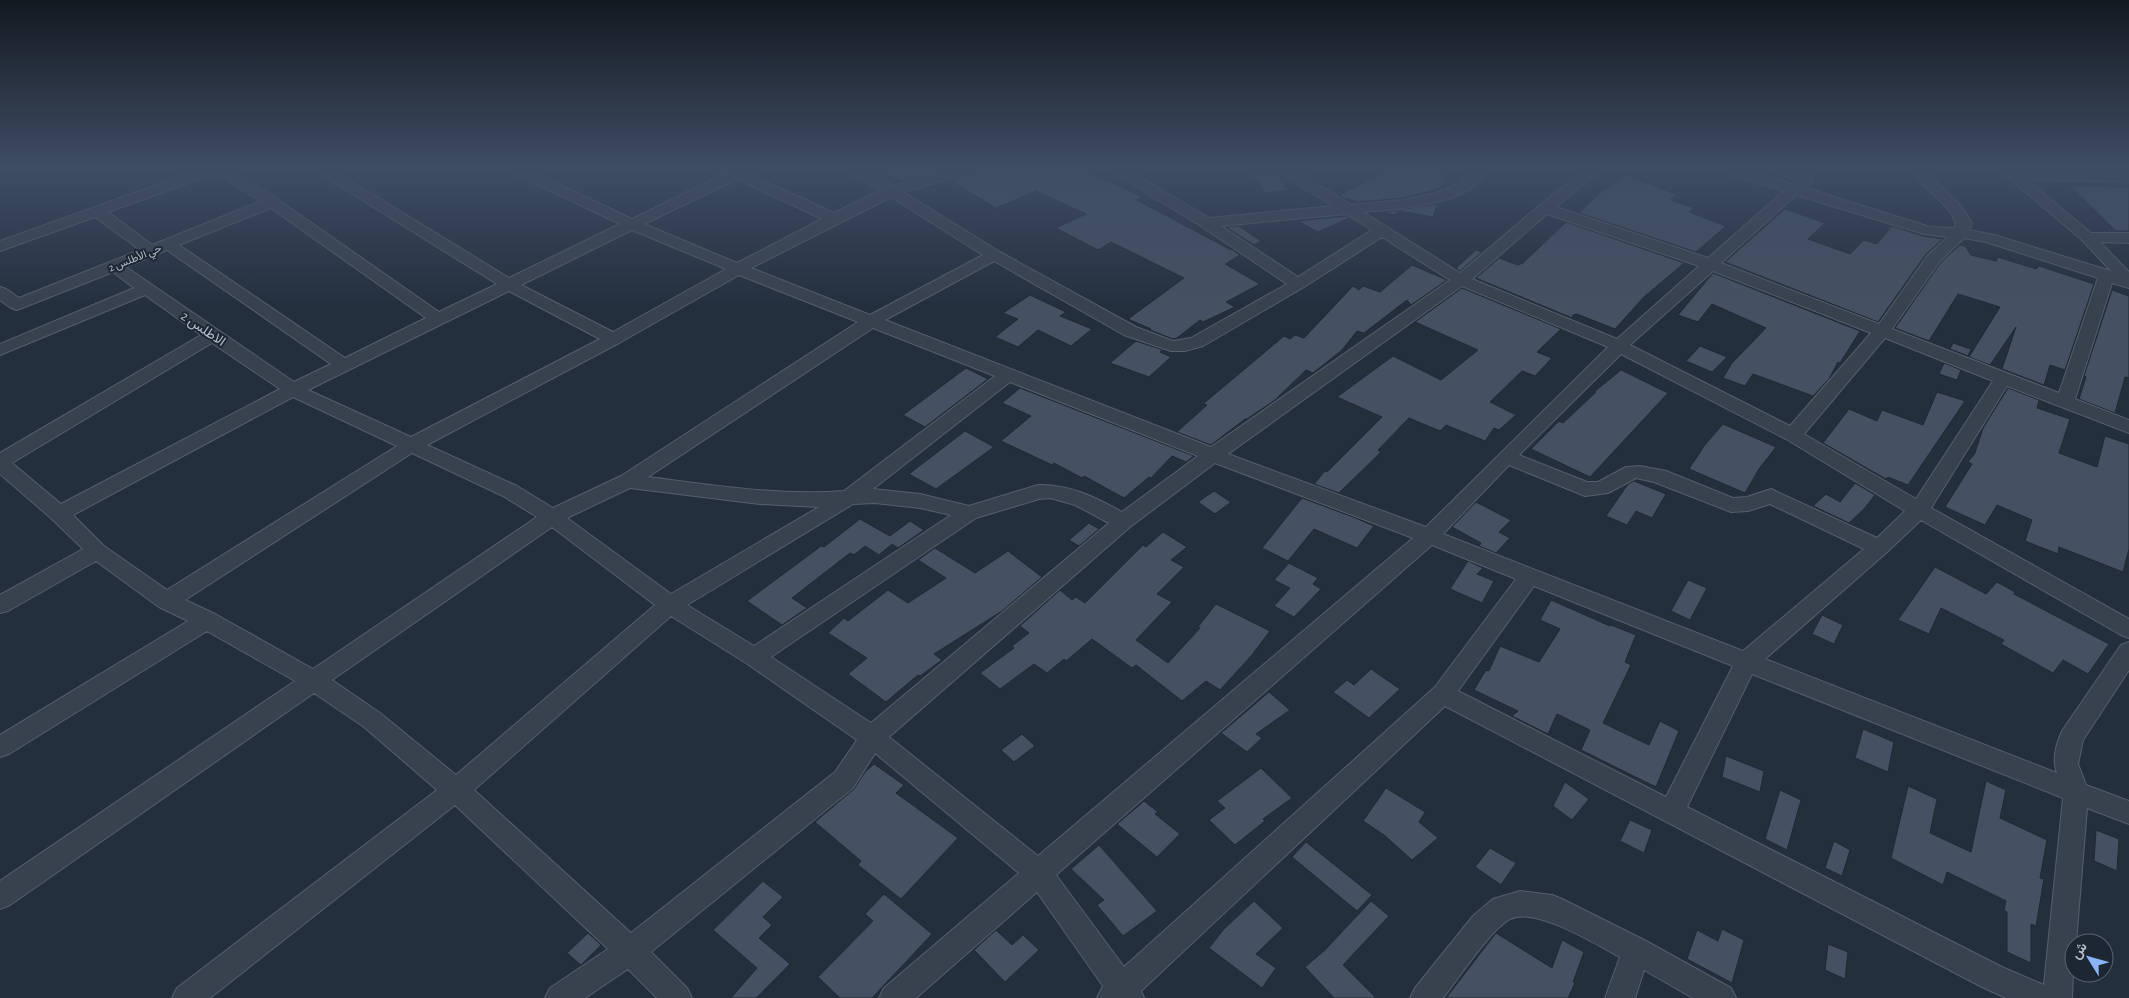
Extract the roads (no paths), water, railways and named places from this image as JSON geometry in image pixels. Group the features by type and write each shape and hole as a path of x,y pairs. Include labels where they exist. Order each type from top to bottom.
{"street":[{"path":"1,245 93,214"},
{"path":"100,214 151,251"},
{"name":"حي الأطلس 2","path":"0,312 243,214"},
{"path":"288,214 438,319"},
{"path":"394,214 508,284 613,338"},
{"path":"609,214 738,269 873,320 1213,455 1429,536 2129,813"},
{"path":"59,514 293,390 650,214"},
{"path":"824,214 834,218"},
{"path":"167,601 413,444 843,214"},
{"path":"927,214 994,255 1130,331 1171,346 1185,346 1198,342 1298,284 1381,231"},
{"path":"1192,214 1298,284"},
{"path":"1206,223 1301,214"},
{"path":"1354,214 1462,280 1619,346 1793,435 1919,510 2129,629"},
{"path":"560,998 630,951 844,780 872,737 1123,522 1213,455 1462,280 1538,214"},
{"path":"1561,214 1710,264 2129,427"},
{"path":"894,998 1429,536 1619,346 1767,214"},
{"path":"1871,214 1929,231 1961,233 1989,238 2129,282"},
{"path":"1793,435 1881,332 1934,258 1961,233 1964,223 1958,214"},
{"path":"2059,214 2086,237 2129,282"},
{"path":"2086,237 2129,238"},
{"path":"168,244 344,365"},
{"path":"0,896 552,518 628,481 873,320 994,255"},
{"name":"الاطلس 2","path":"115,266 293,390 510,490 552,518 670,605 754,657 872,737 1039,873 1120,995"},
{"path":"2065,403 2108,275"},
{"path":"0,350 146,289"},
{"path":"0,292 17,304"},
{"path":"213,335 0,462 59,514 97,551 167,601 207,620 313,680 372,720 456,790 630,951 677,998"},
{"path":"187,998 456,790 670,605 847,499 1008,375"},
{"path":"1672,811 1747,662 1879,548 1919,510 2004,379"},
{"path":"1506,457 1585,489 1601,488 1633,472 1640,472 1659,476 1731,505 1748,504 1770,496 1803,510 1879,548"},
{"path":"628,481 760,497 815,500 875,496 920,501 969,513"},
{"path":"754,657 969,513 1049,490 1077,497 1123,522"},
{"path":"0,605 97,551"},
{"path":"1120,995 1444,694 1530,576"},
{"path":"0,747 207,620"},
{"path":"2056,998 2076,791 2066,764 2071,738 2129,651"},
{"path":"1444,694 1992,978 2039,998"},
{"path":"1425,998 1483,925 1502,908 1520,904 1552,908 1636,951 1721,998"},
{"path":"1620,998 1636,951"}]}
